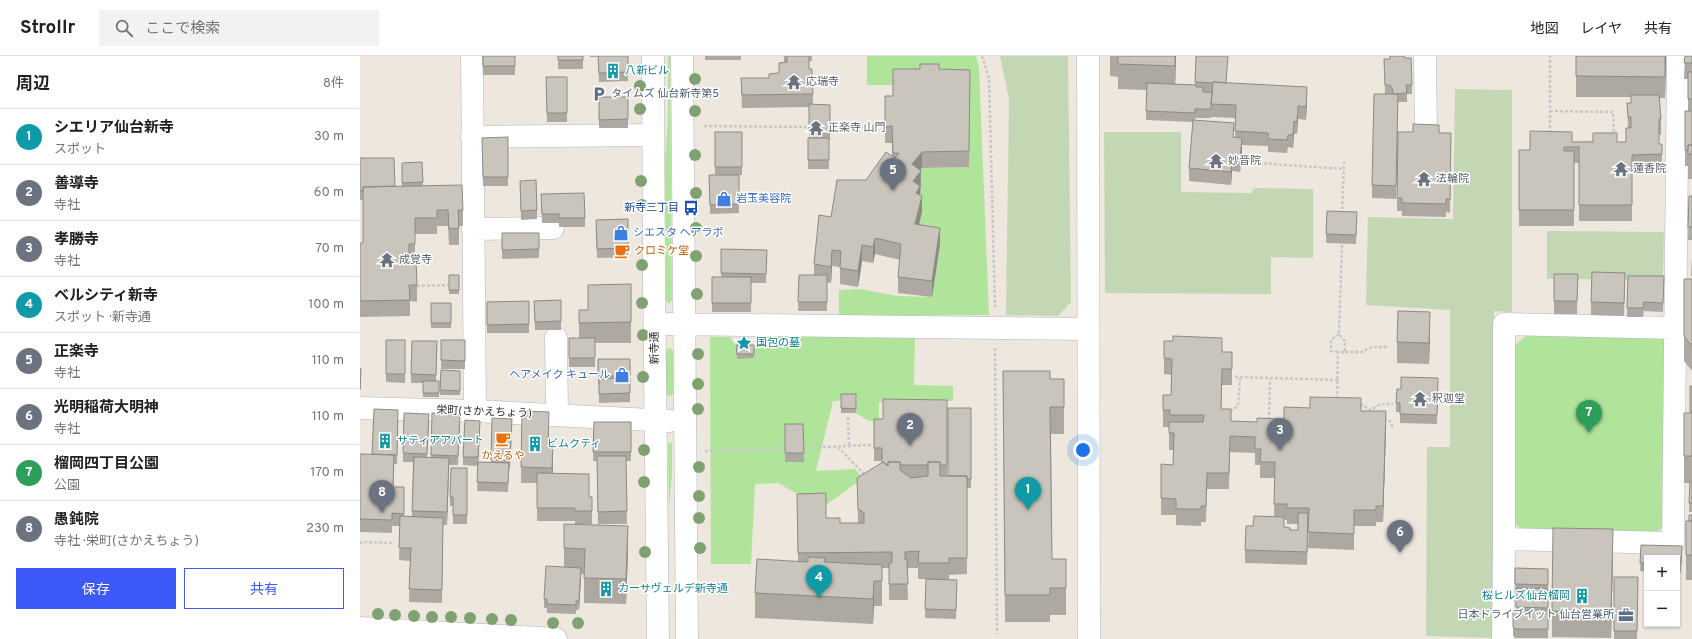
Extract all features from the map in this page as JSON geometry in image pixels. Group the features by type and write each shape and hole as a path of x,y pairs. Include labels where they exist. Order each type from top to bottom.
{"street":[{"path":"472,56 474,411"},
{"name":"新寺通","path":"653,56 654,324 658,639"},
{"path":"682,56 687,639"},
{"path":"1088,56 1089,639"},
{"path":"1425,56 1426,138"},
{"path":"1504,539 1673,543 1684,380 1675,328 1678,56"},
{"path":"472,137 653,135"},
{"path":"473,229 553,228"},
{"path":"654,324 684,323 1088,329"},
{"path":"1503,639 1504,324 1675,328"},
{"path":"556,338 557,415"},
{"name":"栄町(さかえちょう)","path":"360,408 474,411 685,422"},
{"path":"360,628 556,639"}],"path":[{"path":"1550,56 1550,134"},
{"path":"1550,111 1614,112 1614,142"},
{"path":"702,126 809,127"},
{"path":"830,127 881,126"},
{"path":"1574,142 1598,142"},
{"path":"1244,162 1344,169"},
{"path":"1342,220 1344,162"},
{"path":"1342,244 1339,334 1345,341 1345,352"},
{"path":"417,286 449,285"},
{"path":"1339,334 1331,340 1330,351 1362,352 1372,347 1389,347"},
{"path":"1336,406 1338,352"},
{"path":"1235,377 1338,380"},
{"path":"1228,412 1238,406 1240,378"},
{"path":"1269,424 1270,379"},
{"path":"1337,399 1344,399"},
{"path":"1358,403 1391,422 1393,429"},
{"path":"1371,410 1380,404 1393,404"},
{"path":"848,417 849,446"},
{"path":"803,448 871,445"},
{"path":"838,447 867,478"},
{"path":"705,451 785,448"},
{"path":"360,544 362,542 393,542"}],"green space":[{"path":"668,56 670,56 672,300 669,304 666,300 665,161 668,118"},
{"path":"867,56 976,56 979,68 989,315 839,316 839,290 860,289 897,296 932,297 915,240 912,181 922,168 968,167 920,85 867,85"},
{"path":"1000,56 1068,56 1071,302 1058,316 1006,315 1009,99"},
{"path":"1455,89 1512,90 1512,312 1494,311 1493,638 1426,636 1427,447 1450,447 1450,310 1366,305 1368,217 1453,219"},
{"path":"1104,132 1181,132 1181,192 1251,193 1254,188 1313,189 1313,258 1271,257 1271,294 1105,293"},
{"path":"1547,231 1664,232 1663,280 1547,279"},
{"path":"1528,334 1659,337 1665,341 1665,526 1655,533 1522,530 1513,522 1515,345"},
{"path":"763,336 915,338 914,385 953,386 953,401 879,402 879,420 869,421 856,413 857,397 841,398 839,401 833,401 816,471 855,469 863,478 826,505 794,492 778,483 755,484 751,564 711,564 710,337 731,337 737,350 754,349"},
{"path":"668,348 672,349 673,352 673,394 669,397 666,393 666,351"},
{"path":"670,442 672,444 672,476 669,506 670,588 668,444"}],"building":[{"path":"483,56 515,56 515,66 483,66"},
{"path":"558,56 583,56 583,60 558,60"},
{"path":"598,56 628,56 628,72 599,73"},
{"path":"787,56 809,56 809,69 812,69 813,94 742,95 741,78 769,78 769,74 779,73 779,63 787,62"},
{"path":"1118,56 1175,56 1175,66 1118,64"},
{"path":"1196,56 1228,56 1226,83 1195,82"},
{"path":"1390,56 1404,56 1405,58 1411,58 1412,85 1406,85 1407,93 1393,94 1390,85 1385,85 1384,59 1390,59"},
{"path":"1576,56 1665,56 1665,77 1576,76"},
{"path":"1685,56 1692,56 1692,63 1684,63"},
{"path":"920,64 939,64 939,69 970,70 969,151 922,152 912,164 921,171 913,181 920,186 916,193 922,196 915,224 940,228 932,281 898,277 901,244 875,238 873,247 862,245 858,271 840,268 841,251 832,250 831,267 814,264 819,215 831,217 837,180 866,180 886,152 895,158 899,153 893,153 892,126 885,127 885,96 893,96 893,69 920,69"},
{"path":"1688,72 1692,72 1692,99 1688,99"},
{"path":"546,77 567,77 567,113 547,113"},
{"path":"1213,82 1307,87 1306,107 1298,106 1297,122 1294,121 1293,135 1288,135 1287,140 1268,139 1268,133 1235,131 1236,105 1211,104"},
{"path":"1147,83 1196,85 1196,87 1203,87 1203,92 1212,92 1211,109 1195,109 1195,113 1146,111"},
{"path":"1374,94 1398,94 1396,186 1372,185"},
{"name":"蓮香院","path":"1631,95 1659,95 1661,119 1659,119 1659,144 1662,144 1662,154 1632,155 1632,205 1579,205 1579,147 1564,147 1564,151 1574,151 1574,210 1519,210 1519,150 1530,150 1530,131 1572,132 1572,142 1593,142 1593,133 1617,133 1617,142 1626,142 1626,128 1631,128 1631,117 1628,117 1627,103 1631,103"},
{"path":"599,97 628,97 628,119 599,120"},
{"path":"809,104 830,105 830,131 809,131"},
{"path":"1685,111 1692,111 1692,145 1688,145 1688,150 1685,150"},
{"name":"妙音院","path":"1193,120 1234,123 1233,137 1242,138 1240,159 1232,159 1231,172 1189,168"},
{"name":"法輪院","path":"1413,124 1439,125 1439,133 1451,133 1450,200 1446,199 1446,204 1402,203 1402,198 1397,198 1398,132 1413,132"},
{"path":"715,132 742,132 742,167 715,167"},
{"path":"508,137 508,177 483,177 482,138"},
{"path":"808,138 829,138 829,160 808,160"},
{"path":"1688,145 1692,145 1692,154 1688,154"},
{"path":"360,158 394,158 395,186 363,187 363,191 360,191"},
{"path":"422,162 423,182 402,183 402,163"},
{"path":"709,175 739,175 739,204 710,205"},
{"path":"536,180 537,210 521,211 520,181"},
{"name":"成覚寺","path":"462,185 463,210 458,210 459,228 449,229 448,210 437,210 437,218 415,218 415,244 409,244 409,258 416,258 417,285 409,285 410,300 360,301 360,243 363,243 363,187"},
{"path":"584,193 585,218 559,218 559,214 542,214 541,194"},
{"path":"1689,196 1692,196 1692,227 1688,227"},
{"path":"1327,211 1357,212 1356,235 1326,234"},
{"path":"628,219 628,248 597,249 596,220"},
{"path":"502,233 539,233 539,249 502,250"},
{"path":"721,249 767,250 766,274 721,273"},
{"path":"1592,272 1625,273 1624,303 1591,302"},
{"path":"1554,274 1578,274 1577,301 1554,301"},
{"path":"449,275 459,275 459,290 449,290"},
{"path":"799,275 827,275 827,302 798,302"},
{"path":"1628,276 1664,276 1663,303 1644,302 1643,308 1627,308"},
{"path":"712,277 751,277 751,303 712,303"},
{"path":"1684,279 1692,279 1692,346 1684,336"},
{"path":"631,284 631,322 579,323 579,310 588,310 588,285"},
{"path":"561,300 561,321 535,322 534,301"},
{"path":"529,301 529,324 487,325 487,302"},
{"path":"431,303 451,303 451,323 431,323"},
{"path":"1398,311 1430,312 1429,343 1397,342"},
{"path":"1173,336 1222,338 1222,352 1232,352 1232,369 1222,369 1221,409 1231,409 1231,421 1257,422 1257,418 1279,419 1279,430 1284,430 1284,407 1310,408 1310,397 1361,398 1361,411 1386,411 1383,506 1376,506 1376,510 1354,510 1354,534 1308,532 1309,508 1287,508 1287,504 1274,504 1275,462 1260,462 1261,449 1255,449 1255,437 1230,436 1229,473 1207,473 1206,506 1201,506 1201,509 1176,509 1176,499 1161,498 1161,464 1173,465 1174,433 1169,433 1169,422 1203,422 1204,415 1170,415 1170,410 1163,410 1163,395 1171,395 1172,359 1164,358 1164,341 1173,341"},
{"path":"569,338 595,338 595,358 569,358"},
{"path":"386,340 405,340 405,374 386,374"},
{"path":"441,340 465,340 465,361 441,360"},
{"path":"412,341 437,341 436,375 411,374"},
{"path":"736,345 754,345 754,354 737,354"},
{"path":"598,359 630,359 630,376 598,376"},
{"path":"360,368 361,369 360,390"},
{"path":"441,370 460,371 460,391 440,390"},
{"path":"1003,371 1050,371 1050,379 1064,379 1064,407 1050,407 1052,559 1066,559 1066,588 1050,588 1050,595 1005,595"},
{"path":"1401,377 1438,378 1437,415 1400,414 1400,403 1396,403 1397,389 1401,389"},
{"path":"630,378 630,393 599,394 599,379"},
{"path":"423,381 439,381 439,393 423,393"},
{"path":"1690,386 1692,386 1692,412 1690,412"},
{"path":"841,394 856,394 856,409 841,408"},
{"path":"883,399 947,400 947,465 940,465 940,462 928,462 928,465 900,465 900,462 888,462 887,465 883,462 882,463 882,448 874,448 874,419 883,419"},
{"path":"948,408 971,408 971,479 967,479 967,476 948,476"},
{"name":"サティアアパート","path":"374,409 398,410 397,455 372,454"},
{"name":"ビムクティ","path":"522,411 549,412 548,444 553,444 552,468 521,467"},
{"path":"404,413 429,414 427,454 403,453"},
{"path":"432,413 460,414 458,456 431,455"},
{"path":"1684,413 1692,413 1692,456 1684,456"},
{"path":"492,418 512,419 510,460 491,459"},
{"path":"465,420 480,421 478,457 463,457"},
{"path":"594,422 631,422 631,452 593,452"},
{"path":"785,424 803,424 804,453 785,453"},
{"path":"360,454 394,455 393,487 404,487 404,514 392,513 392,520 360,519"},
{"path":"597,456 626,456 627,511 598,512"},
{"path":"414,457 449,458 447,512 412,511"},
{"path":"478,462 509,463 508,483 477,482"},
{"path":"883,462 888,466 888,462 900,462 900,470 911,478 928,476 928,462 940,462 940,476 967,476 967,558 949,558 949,563 918,563 919,551 905,552 905,560 907,559 908,584 889,584 889,563 892,563 892,552 798,553 797,494 826,493 826,518 840,518 840,523 864,523 864,513 858,509 857,478"},
{"path":"451,468 467,468 467,515 453,515 453,497 450,497"},
{"path":"537,473 589,474 589,497 592,497 592,511 575,511 575,508 537,508"},
{"path":"1690,481 1692,481 1692,503 1689,503"},
{"path":"1298,513 1308,513 1307,552 1245,550 1246,526 1253,526 1254,516 1284,517 1284,527 1290,528 1290,530 1298,530"},
{"path":"1689,515 1692,515 1692,521 1689,521"},
{"path":"400,516 443,518 442,590 409,589 411,548 399,548"},
{"path":"1686,521 1692,521 1692,555 1686,555"},
{"path":"564,524 628,526 626,579 584,578 585,549 564,548"},
{"name":"桜ヒルズ仙台榴岡","path":"1553,528 1613,529 1611,613 1552,611"},
{"path":"1641,545 1682,546 1681,564 1680,555 1644,555 1644,563 1640,563"},
{"path":"808,557 825,558 824,562 882,565 882,581 874,581 873,599 755,593 757,559 808,562"},
{"path":"546,566 581,568 579,601 576,601 576,605 547,604 547,599 544,599"},
{"path":"1515,568 1548,569 1548,585 1515,584"},
{"path":"1614,577 1638,577 1637,631 1614,631"},
{"path":"926,579 957,580 956,610 925,609"},
{"path":"1516,588 1548,589 1548,608 1516,607"},
{"path":"1513,610 1548,611 1548,629 1516,629 1513,627"}],"place":[{"name":"八新ビル","path":"613,71"},
{"name":"応瑞寺","path":"794,82"},
{"name":"タイムズ 仙台新寺第5","path":"599,94"},
{"name":"正楽寺 山門","path":"816,128"},
{"name":"妙音院","path":"1216,161"},
{"name":"蓮香院","path":"1621,169"},
{"name":"法輪院","path":"1424,179"},
{"name":"正楽寺","path":"893,191"},
{"name":"岩玉美容院","path":"724,199"},
{"name":"新寺三丁目","path":"691,208"},
{"name":"シエスタ ヘアラボ","path":"621,233"},
{"name":"クロミケ堂","path":"622,251"},
{"name":"成覚寺","path":"387,260"},
{"name":"国包の墓","path":"744,343"},
{"name":"ヘアメイク キュール","path":"622,375"},
{"name":"釈迦堂","path":"1420,399"},
{"name":"榴岡四丁目公園","path":"1589,433"},
{"name":"かえるや","path":"503,439"},
{"name":"サティアアパート","path":"385,441"},
{"name":"ビムクティ","path":"535,444"},
{"name":"善導寺","path":"910,446"},
{"name":"孝勝寺","path":"1280,451"},
{"name":"シエリア仙台新寺","path":"1028,510"},
{"name":"愚鈍院","path":"382,513"},
{"name":"光明稲荷大明神","path":"1400,553"},
{"name":"カーサヴェルデ新寺通","path":"606,589"},
{"name":"桜ヒルズ仙台榴岡","path":"1582,596"},
{"name":"ベルシティ新寺","path":"819,598"},
{"name":"日本ドライブイット 仙台営業所","path":"1626,615"}]}
